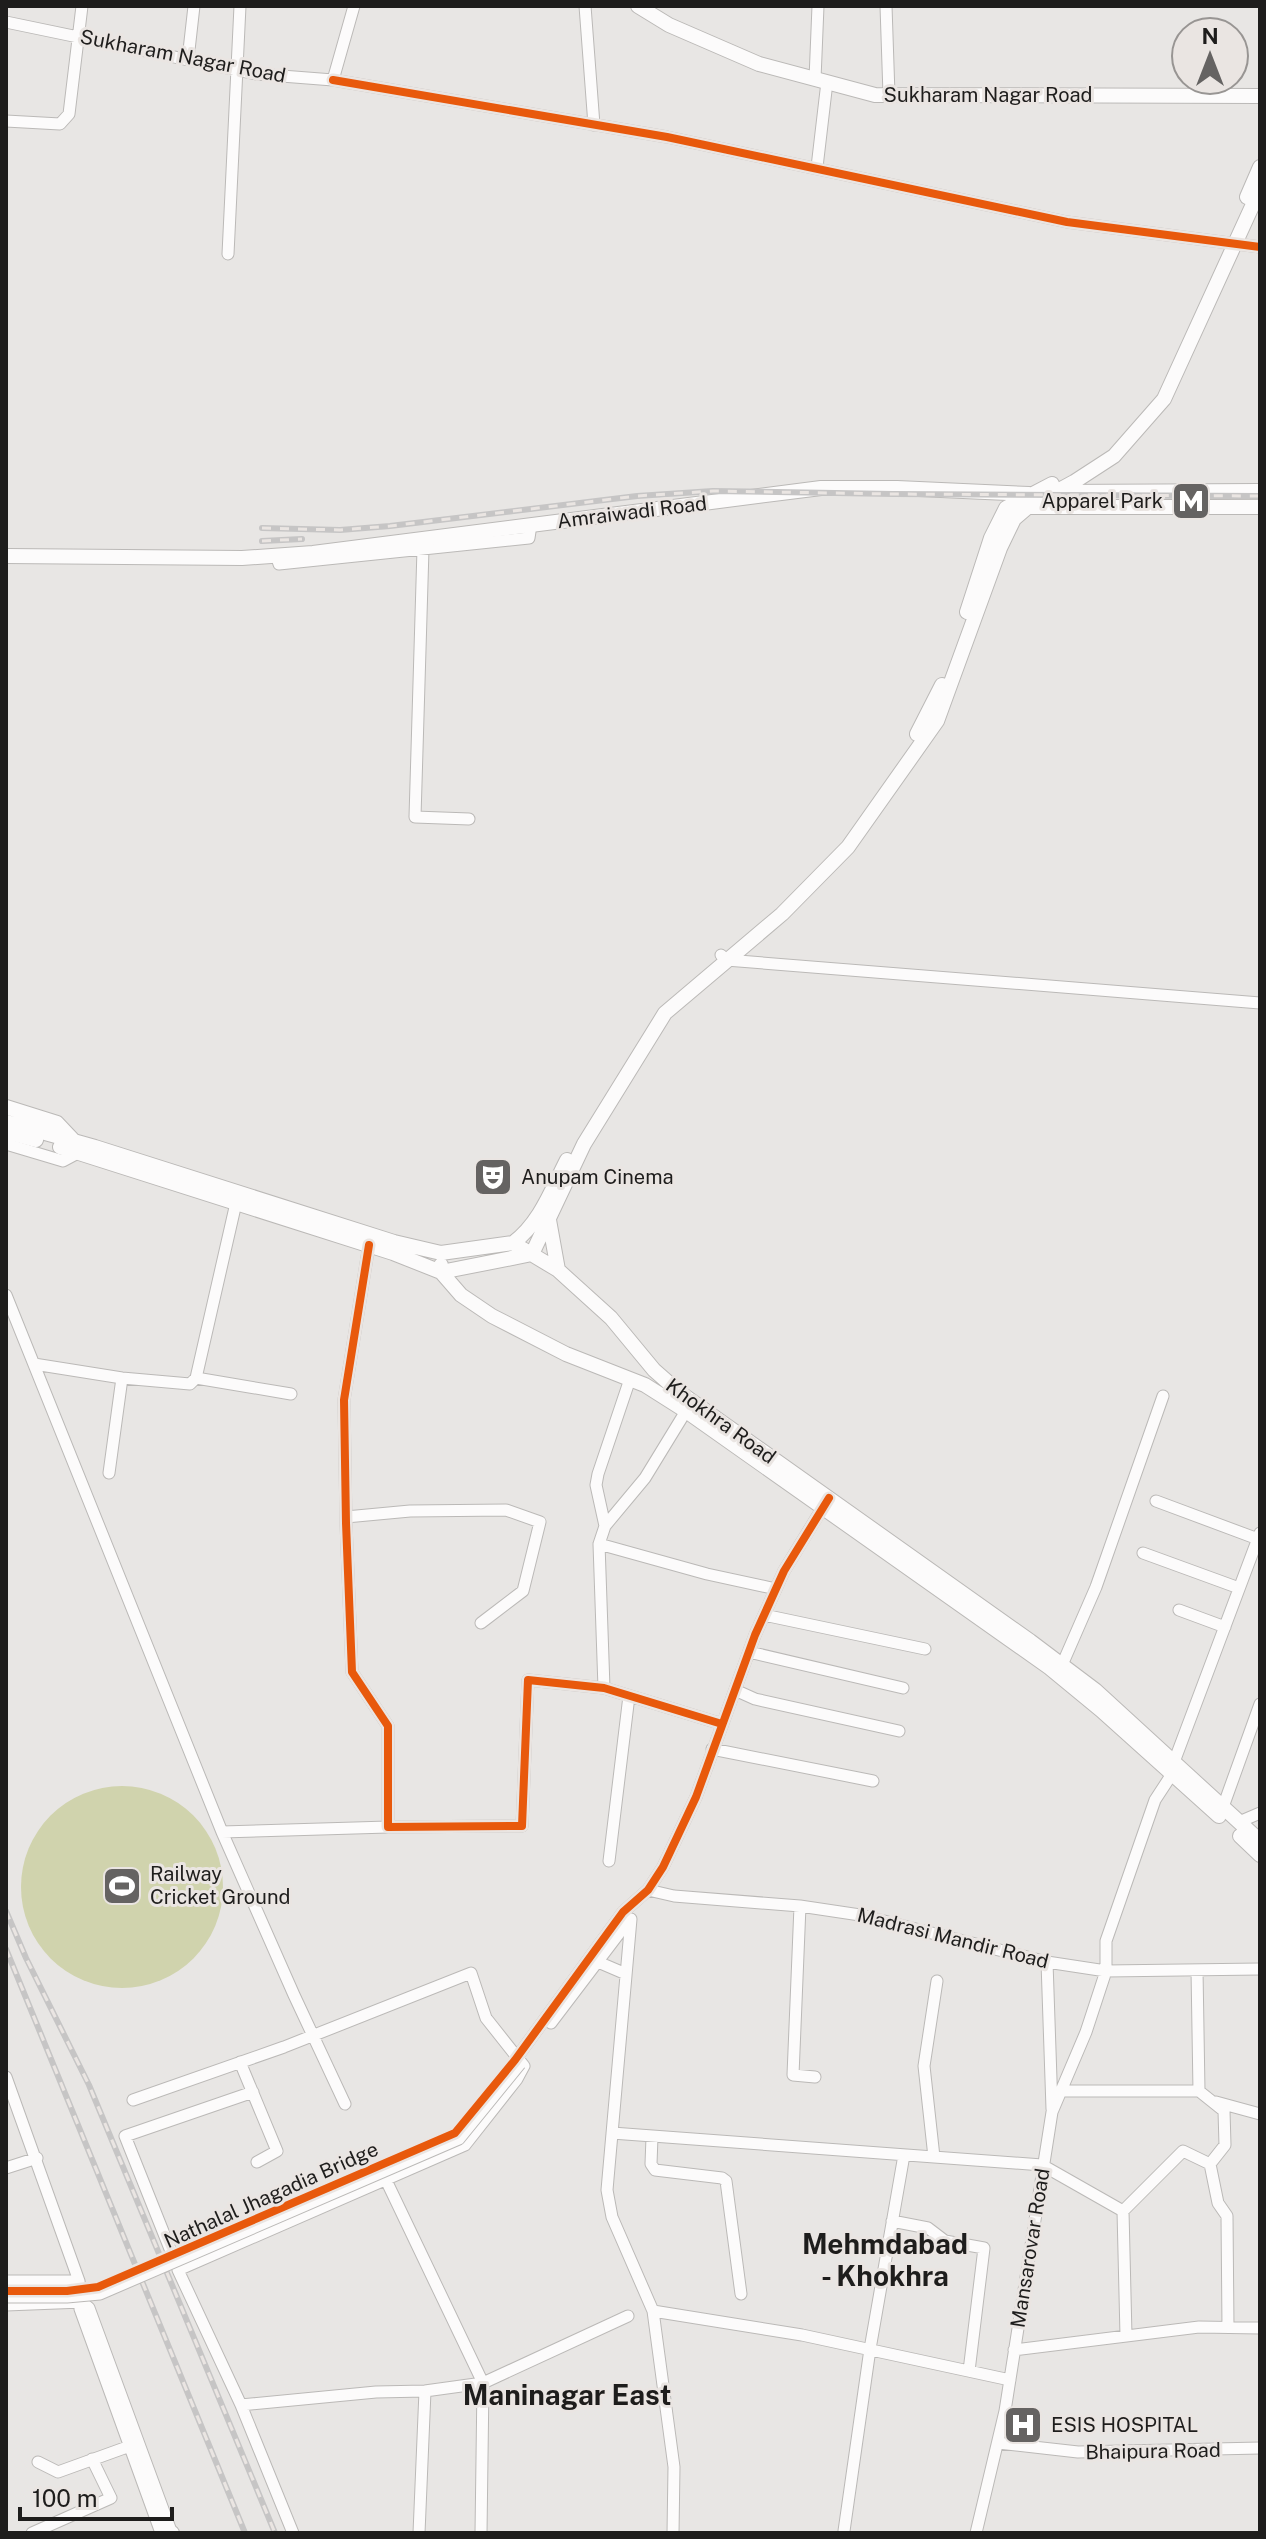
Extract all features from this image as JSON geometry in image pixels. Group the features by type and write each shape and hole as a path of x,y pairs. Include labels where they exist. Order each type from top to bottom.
{"main road":[{"name":"Sukharam Nagar Road","path":"638,6 669,25 759,64 875,95 1260,96"},
{"path":"1006,508 1052,493 1114,456 1164,399 1233,242 1260,167"},
{"path":"992,555 1029,500 1108,450 1156,395 1260,189"},
{"name":"Amraiwadi Road","path":"6,556 242,558 821,488 981,492 1029,500"},
{"path":"1052,493 1260,491"},
{"path":"981,492 1006,508"},
{"path":"1029,500 1260,507"},
{"path":"513,1243 539,1214 580,1134 658,1009 782,914 848,847 937,721 1006,508"},
{"path":"441,1253 441,1272 532,1254 584,1144 665,1013 724,957"},
{"path":"6,1107 57,1123 80,1149"},
{"path":"6,1122 54,1140"},
{"path":"6,1132 54,1140"},
{"name":"Khokhra Road","path":"54,1140 441,1272 461,1295 492,1316 566,1354 645,1385 825,1503 1095,1690 1260,1855"},
{"name":"Khokhra Road","path":"80,1149 394,1242 441,1253 513,1243 532,1254 558,1270 611,1318 654,1370 679,1392 1050,1668 1223,1807 1260,1841"},
{"path":"549,1219 558,1270"},
{"path":"645,1385 654,1370"}],"street":[{"path":"6,121 60,124 69,114 82,6"},
{"path":"188,59 194,6"},
{"path":"228,254 240,6"},
{"path":"333,80 354,6"},
{"path":"585,6 594,125"},
{"path":"817,167 821,80 818,6"},
{"path":"886,6 889,95"},
{"name":"Sukharam Nagar Road","path":"6,22 256,74 333,80 817,167 1067,222 1260,247"},
{"path":"276,555 279,564 529,538 531,525"},
{"path":"423,549 415,817 469,819"},
{"path":"724,957 1260,1003"},
{"path":"6,1144 63,1161 80,1149"},
{"path":"34,1364 182,1386 190,1384 196,1378 236,1203"},
{"path":"369,1245 344,1400 346,1517 352,1672 388,1726 388,1827"},
{"path":"6,1295 222,1832 345,2104"},
{"path":"109,1473 122,1378"},
{"path":"196,1378 291,1394"},
{"path":"605,1526 596,1485 630,1379"},
{"path":"1062,1665 1096,1587 1163,1396"},
{"path":"604,1688 599,1544 605,1526 645,1478 686,1411"},
{"path":"1156,1501 1259,1536"},
{"path":"518,2060 623,1912 648,1890 663,1867 696,1797 764,1615 784,1571 825,1503"},
{"path":"346,1517 410,1511 506,1510 540,1522 523,1591 481,1623"},
{"name":"Mansarovar Road","path":"976,2533 1010,2380 1052,2112 1086,2032 1106,1971 1106,1941 1155,1800 1173,1768 1259,1536"},
{"path":"599,1544 707,1574 776,1589"},
{"path":"1143,1553 1239,1588"},
{"path":"1179,1610 1225,1627"},
{"path":"764,1615 925,1649"},
{"path":"749,1652 903,1688"},
{"path":"222,1832 522,1826 528,1680 604,1688 722,1724"},
{"path":"735,1690 755,1699 899,1731"},
{"path":"609,1861 629,1696"},
{"path":"1223,1807 1259,1713"},
{"path":"712,1749 873,1781"},
{"path":"1239,1822 1260,1813"},
{"name":"Madrasi Mandir Road","path":"648,1890 674,1896 800,1906 881,1919 1047,1962 1106,1971 1260,1969"},
{"path":"518,2060 631,1919 639,1900"},
{"path":"800,1906 793,2075 815,2077"},
{"path":"631,1919 607,2190 609,2206 653,2311 674,2467 673,2533"},
{"path":"598,1962 626,1974"},
{"path":"1047,1962 1052,2112"},
{"path":"1197,1970 1199,2091"},
{"path":"133,2100 313,2036 471,1973 486,2018 524,2066 465,2145 178,2270"},
{"path":"934,2157 924,2066 937,1981"},
{"name":"Nathalal Jhagadia Bridge","path":"6,2291 67,2291 98,2287 455,2133 518,2060"},
{"name":"Nathalal Jhagadia Bridge","path":"6,2297 100,2294 459,2139 518,2060"},
{"path":"240,2062 277,2151 257,2162"},
{"path":"6,2077 79,2281 80,2309 130,2446 168,2532"},
{"path":"1061,2091 1199,2091 1224,2111 1225,2145 1210,2164 1218,2203 1227,2216 1228,2327"},
{"path":"253,2092 125,2136 178,2270 241,2405 293,2533"},
{"path":"1212,2101 1260,2114"},
{"path":"612,2133 1042,2165 1123,2211"},
{"path":"652,2137 651,2164 655,2170 726,2181 741,2294"},
{"path":"1126,2336 1123,2211 1183,2151 1210,2164"},
{"path":"844,2531 870,2349 904,2155"},
{"path":"6,2168 37,2158"},
{"path":"385,2178 483,2383 481,2533"},
{"path":"892,2221 928,2228 945,2241 984,2248 969,2371"},
{"path":"6,2281 79,2281"},
{"path":"6,2305 82,2302 89,2308 168,2532"},
{"path":"653,2311 802,2335 1010,2380"},
{"path":"241,2405 376,2392 425,2391 483,2383 628,2316"},
{"path":"1014,2350 1199,2327 1260,2328"},
{"path":"419,2533 425,2391"},
{"name":"Bhaipura Road","path":"998,2443 1078,2452 1260,2448"},
{"path":"38,2462 58,2472 130,2446"},
{"path":"32,2533 111,2498 92,2459"}],"green space":[{"name":"Railway Cricket Ground","path":"122,1786 160,1794 178,1803 193,1816 206,1831 215,1849 223,1887 215,1925 206,1943 193,1958 178,1971 160,1980 122,1988 84,1980 66,1971 51,1958 38,1943 29,1925 21,1887 29,1849 38,1831 51,1816 66,1803 84,1794"}],"railway":[{"path":"262,528 340,530 390,526 637,496 713,491 1260,496"},
{"path":"262,541 302,539"},
{"path":"6,1911 89,2085 275,2533"},
{"path":"6,1949 245,2533"}],"cycle path":[{"path":"333,80 667,137 1067,222 1260,247"},
{"path":"369,1245 344,1400 346,1523 352,1672 388,1726 388,1827 522,1826 528,1680 604,1688 722,1724"},
{"path":"6,2291 67,2291 98,2287 455,2133 515,2060 623,1912 648,1890 663,1867 696,1797 755,1635 784,1571 829,1498"}],"place":[{"name":"Apparel Park","path":"1191,501"},
{"name":"Anupam Cinema","path":"493,1177"},
{"name":"Railway Cricket Ground","path":"122,1886"},
{"name":"ESIS HOSPITAL","path":"1023,2425"}],"district":[{"name":"Mehmdabad - Khokhra","path":"885,2259"},
{"name":"Maninagar East","path":"567,2394"}]}
